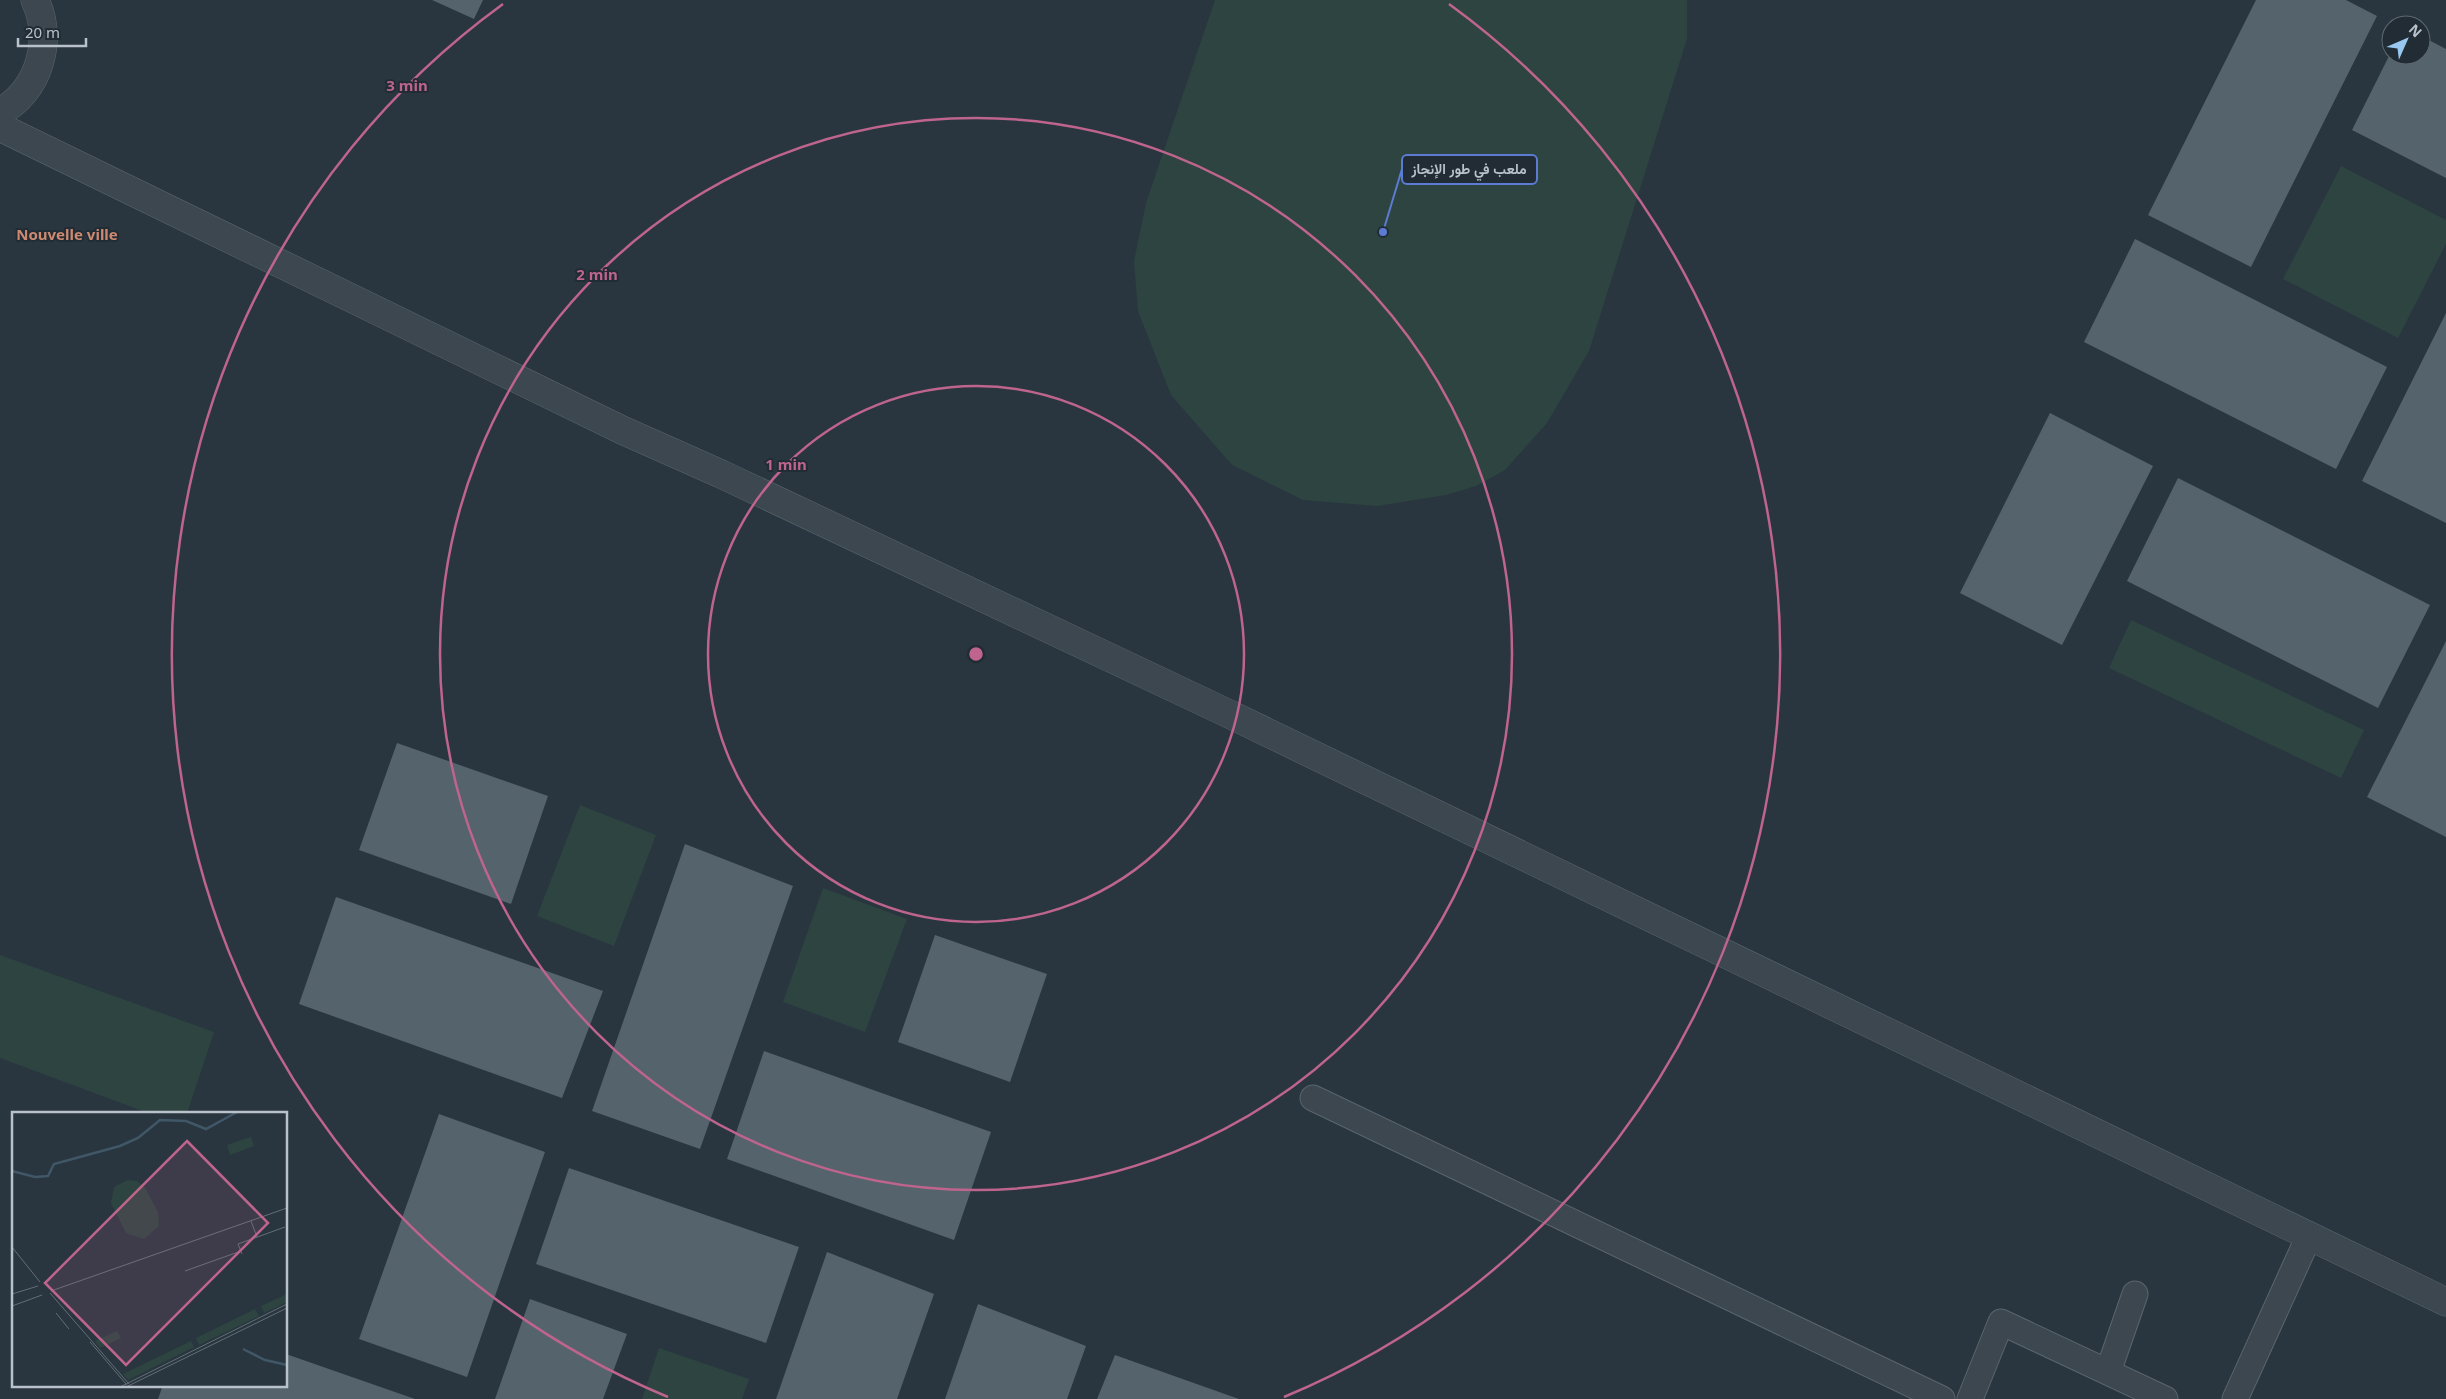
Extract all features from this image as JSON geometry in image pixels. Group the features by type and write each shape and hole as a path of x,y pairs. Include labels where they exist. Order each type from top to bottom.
{"street":[{"path":"0,112 9,107 28,88 40,64 44,38 41,12 35,0"},
{"path":"0,127 622,430 721,474 1234,716 2446,1302"},
{"path":"1313,1098 1942,1399"},
{"path":"2235,1399 2309,1236"},
{"path":"2108,1372 2135,1294"},
{"path":"1970,1399 2002,1322 2164,1399"}],"green space":[{"path":"1215,0 1687,0 1687,39 1589,351 1547,423 1505,470 1476,486 1446,495 1377,506 1303,500 1232,465 1171,395 1138,311 1134,261 1146,203"},
{"path":"2341,166 2446,220 2446,244 2398,338 2283,279"},
{"path":"2131,620 2364,730 2341,778 2109,668"},
{"path":"580,805 656,835 614,946 537,916"},
{"path":"823,888 907,919 865,1032 783,1002"},
{"path":"0,955 214,1032 187,1112 145,1112 0,1058"},
{"path":"659,1348 749,1379 742,1399 642,1399"}],"building":[{"path":"432,0 483,0 474,19"},
{"path":"2256,0 2346,0 2377,16 2251,267 2148,215"},
{"path":"2431,41 2446,49 2446,178 2352,130 2384,65 2431,65"},
{"path":"2135,239 2387,367 2336,469 2084,342"},
{"path":"2446,313 2446,523 2362,481"},
{"path":"2050,413 2153,466 2062,645 1960,593"},
{"path":"2178,478 2430,605 2378,708 2127,581"},
{"path":"2446,641 2446,837 2367,797"},
{"path":"397,743 548,796 511,904 359,850"},
{"path":"685,844 793,886 700,1149 592,1111"},
{"path":"336,897 603,991 562,1098 299,1004"},
{"path":"935,935 1047,974 1010,1082 898,1042"},
{"path":"764,1051 991,1132 954,1240 727,1159"},
{"path":"439,1114 545,1152 467,1377 359,1339"},
{"path":"569,1168 799,1247 766,1343 536,1264"},
{"path":"827,1252 934,1294 897,1399 776,1399"},
{"path":"530,1299 627,1334 603,1399 495,1399"},
{"path":"978,1304 1086,1346 1067,1399 945,1399"},
{"path":"288,1355 415,1399 158,1399 163,1386 288,1386"},
{"path":"1115,1355 1239,1399 1097,1399"}],"place":[{"name":"ملعب في طور الإنجاز","path":"1383,232"}],"district":[{"name":"Nouvelle ville","path":"67,235"}]}
